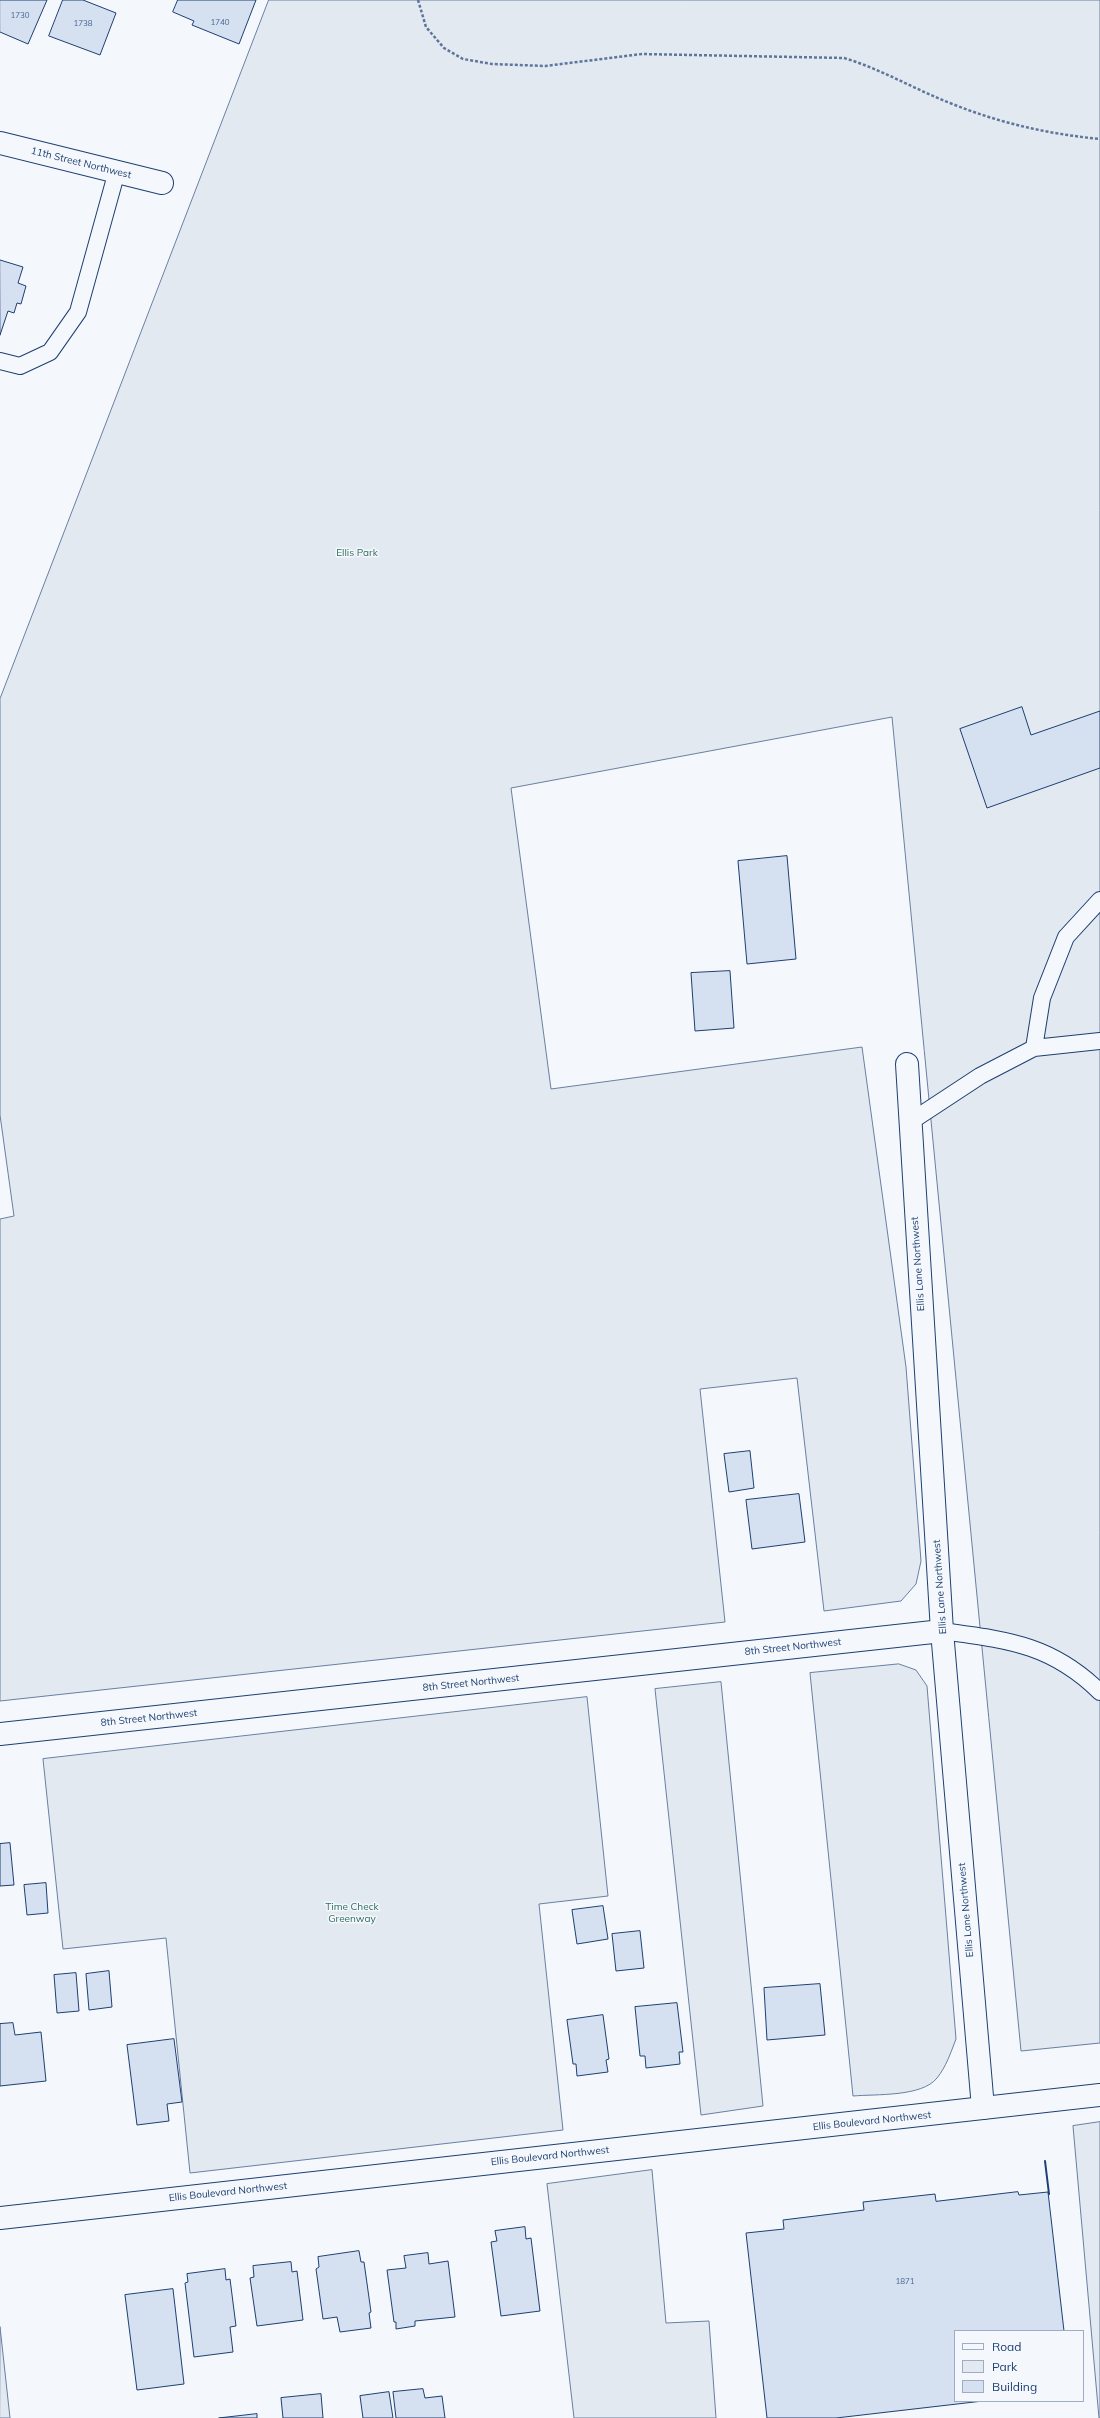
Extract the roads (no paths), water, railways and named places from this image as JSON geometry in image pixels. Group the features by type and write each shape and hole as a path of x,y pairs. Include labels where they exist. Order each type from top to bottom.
{"street":[{"name":"11th Street Northwest","path":"0,143 162,183"},
{"name":"Ellis Lane Northwest","path":"907,1064 942,1631 983,2108"},
{"name":"8th Street Northwest","path":"0,1734 942,1631"},
{"name":"Ellis Boulevard Northwest","path":"0,2218 1100,2094"}],"lane":[{"path":"0,361 20,366 50,352 78,312 117,171"},
{"path":"1034,1048 1042,998 1066,937 1100,900"},
{"path":"910,1122 980,1076 1034,1048 1100,1041"},
{"path":"942,1631 1010,1641 1040,1650 1083,1675 1100,1692"}],"park label":[{"name":"Ellis Park","path":"357,553"},
{"name":"Time Check Greenway","path":"352,1912"}]}
